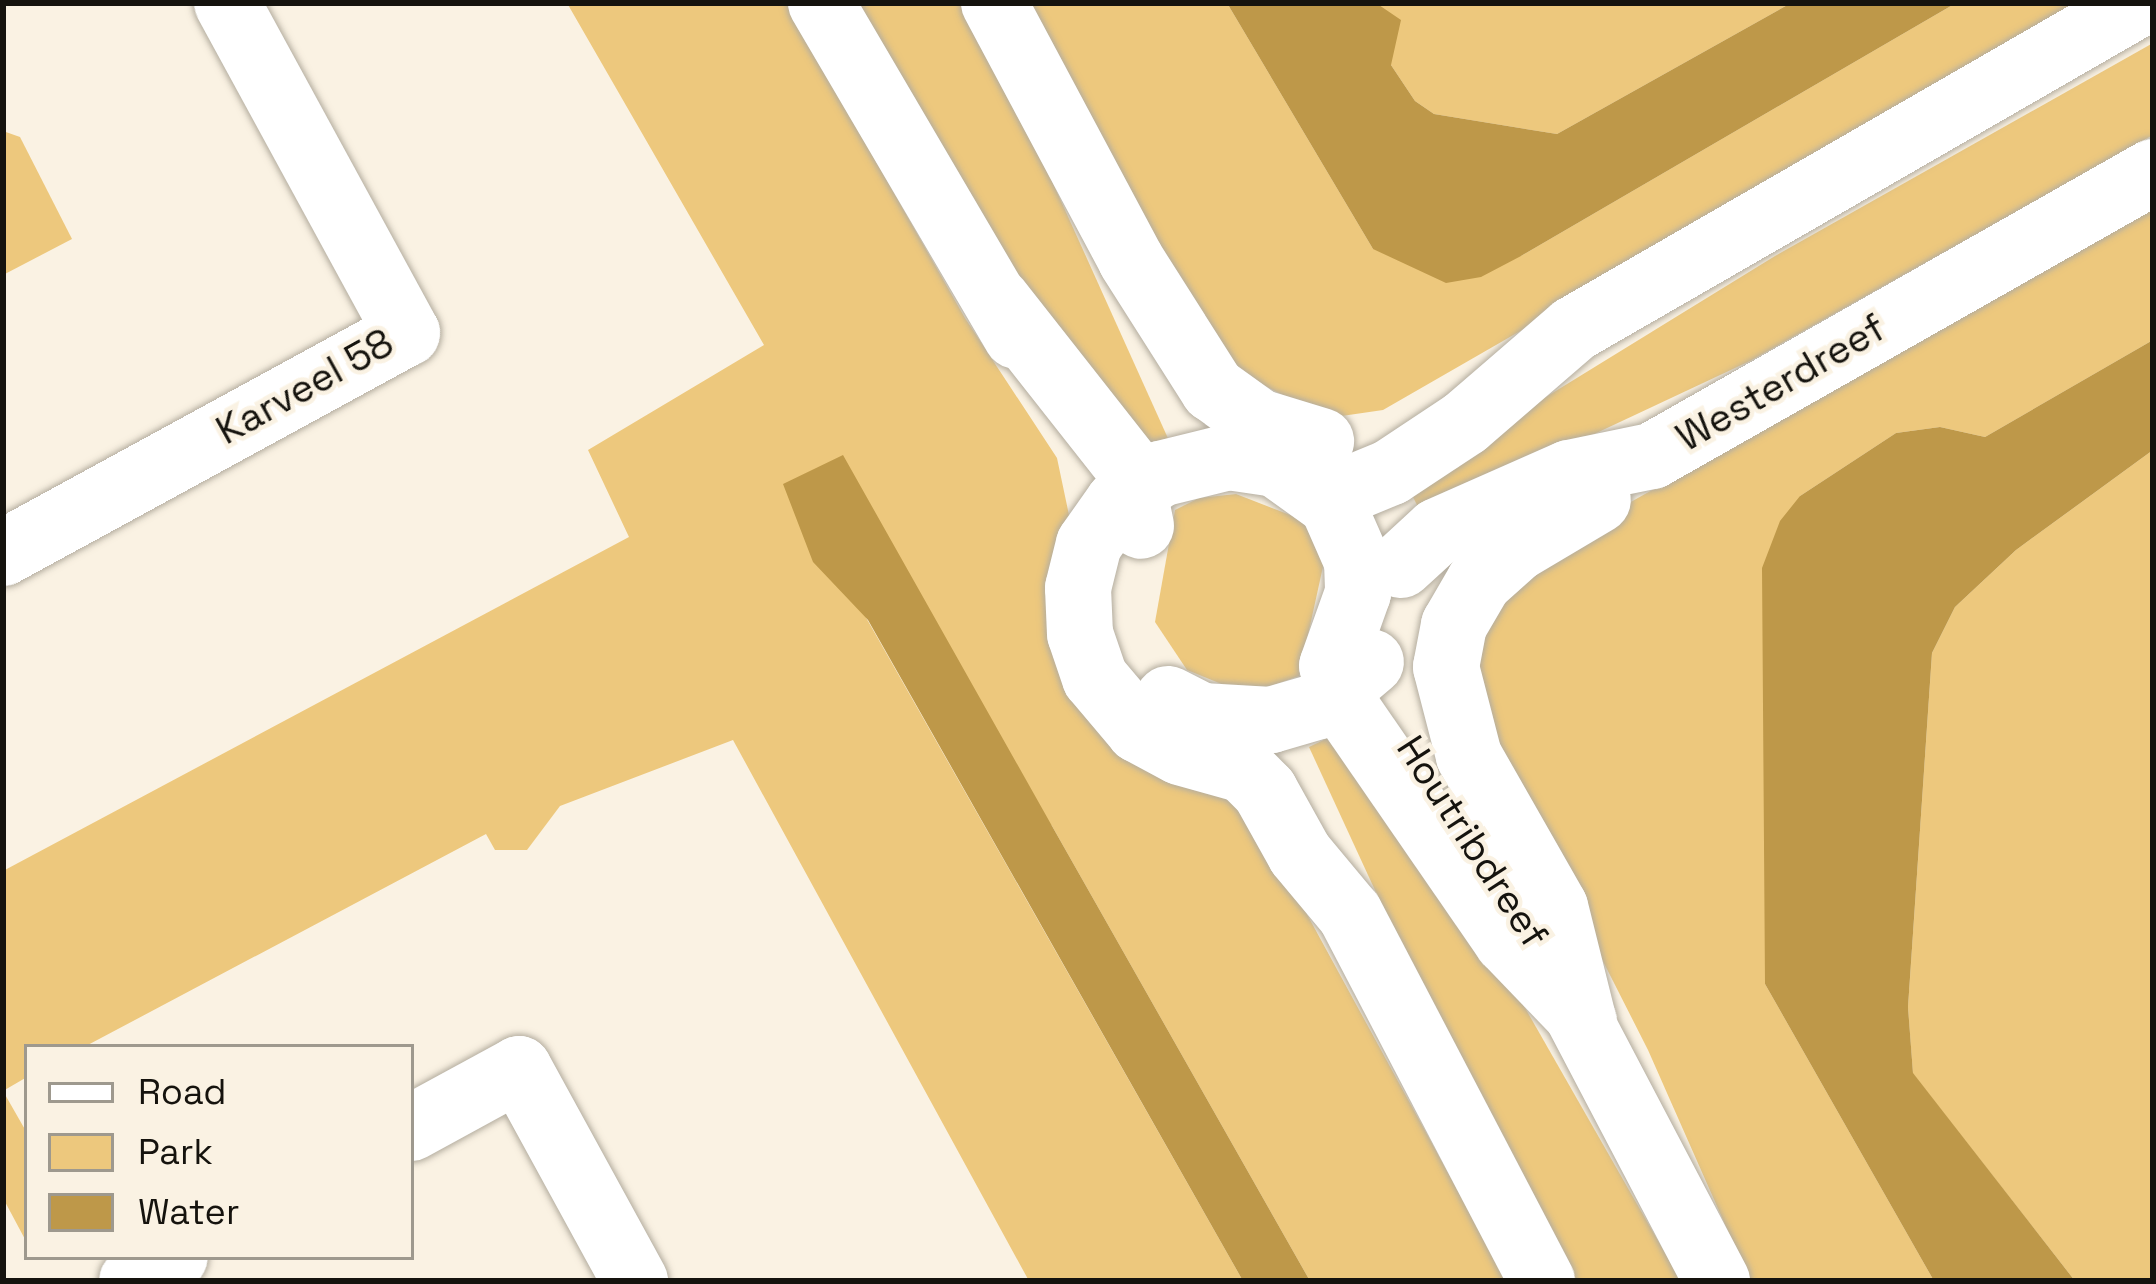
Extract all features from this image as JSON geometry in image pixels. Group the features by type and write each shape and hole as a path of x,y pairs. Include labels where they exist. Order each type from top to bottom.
{"main road":[{"name":"Karveel 58","path":"3,553 407,333 227,3"},
{"path":"821,3 997,300 1088,465 1119,505"},
{"path":"994,3 1131,260 1244,440 1342,474 1393,522 1401,565 1392,623 1357,676 1295,715 1235,742 1180,752 1139,730 1095,678 1077,612 1082,566 1119,505 1182,465 1244,440"},
{"path":"1342,474 1465,423 1518,370 1695,254 2140,3"},
{"name":"Westerdreef","path":"1401,565 1438,531 1569,473 1652,456 2153,172"},
{"path":"1584,1021 1556,907 1460,735 1448,692 1448,646 1479,581 1652,456"},
{"path":"1342,474 1343,521 1357,561 1358,593 1334,648 1357,676"},
{"name":"Houtribdreef","path":"1357,676 1399,729 1584,1021 1718,1281"},
{"path":"1235,742 1300,854 1351,914 1543,1281"},
{"path":"414,1126 519,1069 635,1281"},
{"path":"132,1281 170,1260"}],"green space":[{"path":"567,3 786,3 965,318 1057,458 1069,515 1058,586 1206,784 1255,819 1507,1281 1310,1281 1052,826 864,614 1243,1281 1029,1281 733,740 560,806 527,850 495,850 486,834 90,1044 24,1044 24,1079 3,1091 3,871 629,537 588,450 764,345"},
{"path":"851,3 960,3 1038,150 1171,445 1142,459 975,216"},
{"path":"1025,3 1227,3 1373,249 1521,256 1956,3 2090,3 1383,410 1328,418 1224,365"},
{"path":"1376,3 1791,3 1557,134 1434,114 1415,101 1391,65"},
{"path":"2153,43 2153,135 1750,361 1422,515 1406,483 1775,256"},
{"path":"3,131 20,137 72,239 3,275"},
{"path":"2153,209 2153,340 1985,437 1940,427 1896,433 1800,496 1765,984 1934,1281 1750,1281 1648,1050 1469,697 1491,609 1588,526"},
{"path":"2153,450 2153,1281 2075,1281 1913,1074 1908,1007 1932,653 1955,607 2016,550"},
{"path":"1236,494 1303,520 1324,562 1299,676 1268,687 1224,685 1187,670 1155,622 1175,510 1199,498"},
{"path":"1338,733 1500,964 1681,1281 1572,1281 1421,990 1309,747"},
{"path":"3,1091 24,1128 24,1237 3,1198"}],"water":[{"path":"1227,3 1376,3 1401,20 1391,65 1415,101 1434,114 1557,134 1791,3 1956,3 1521,256 1481,277 1446,283 1373,249"},
{"path":"2153,340 2153,450 2016,550 1955,607 1932,653 1908,1007 1913,1073 2075,1281 1934,1281 1765,984 1762,568 1780,521 1800,496 1896,433 1940,427 1985,437"},
{"path":"843,455 1310,1281 1243,1281 868,620 813,562 783,484"}]}
